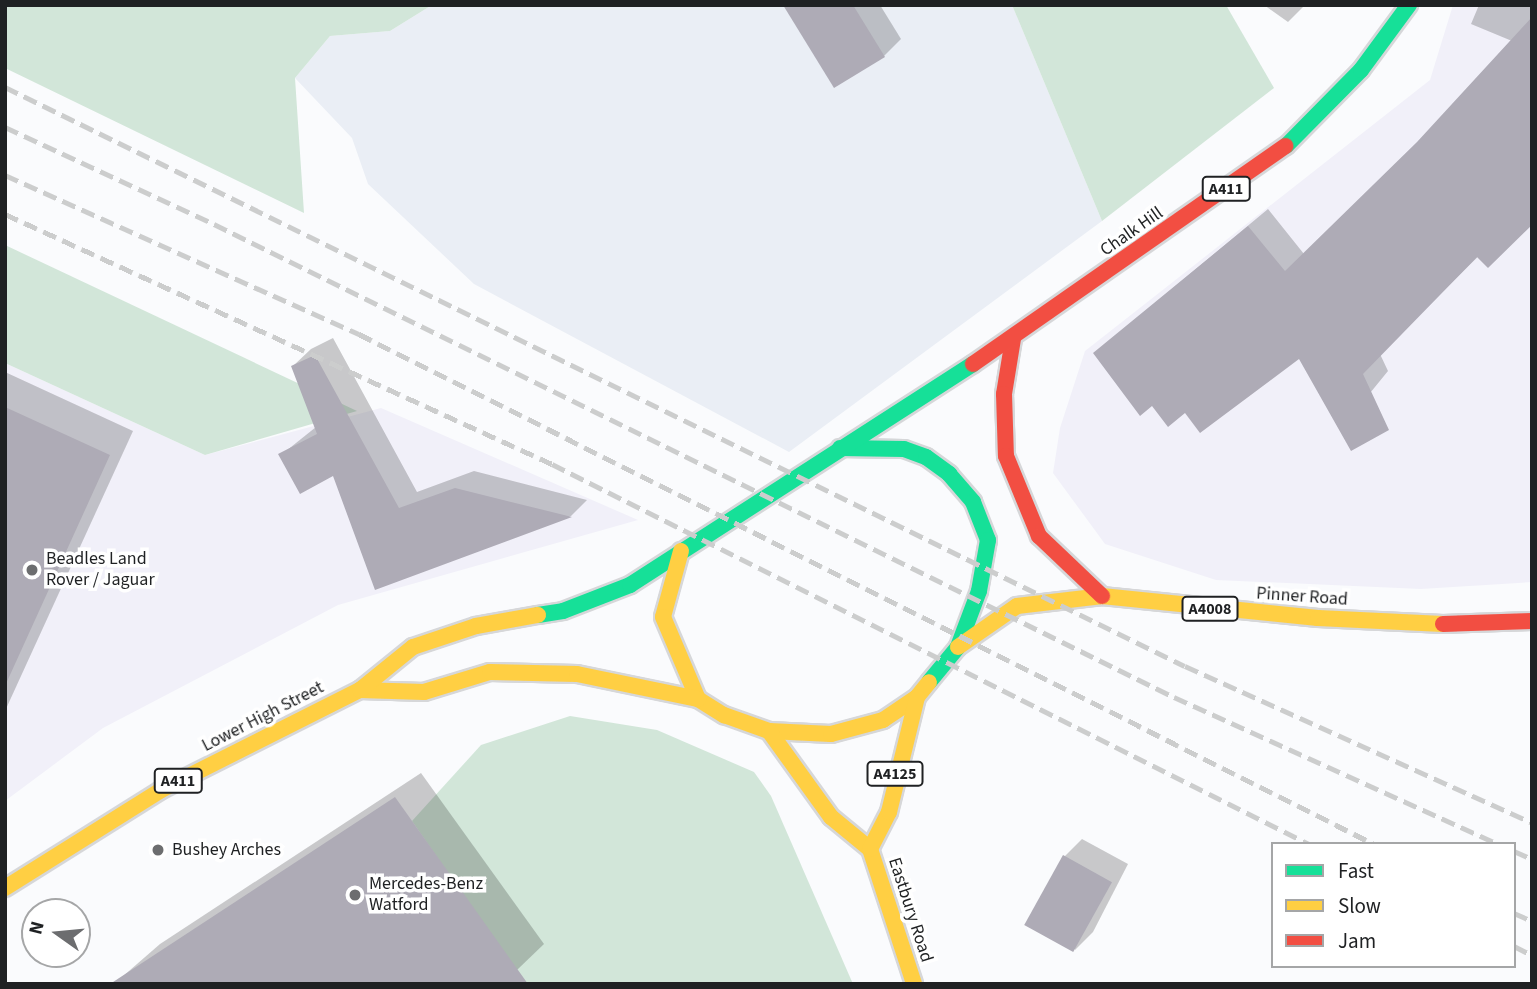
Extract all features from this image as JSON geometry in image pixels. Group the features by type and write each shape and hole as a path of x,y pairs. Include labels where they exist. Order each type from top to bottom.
{"main road":[{"name":"Chalk Hill","path":"681,551 1013,339 1285,147 1361,70 1409,5"},
{"path":"1013,339 1004,394 1006,456 1039,536 1102,596"},
{"path":"840,448 904,449 926,457 949,474 973,502 988,540 979,591 958,647 917,697"},
{"path":"681,551 663,617 698,699"},
{"name":"Lower High Street","path":"5,888 161,790 360,690 413,647 476,626 563,611 630,585 681,551"},
{"name":"Pinner Road","path":"958,647 1017,606 1102,596 1318,618 1455,625 1532,621"},
{"name":"Lower High Street","path":"360,690 424,692 490,672 566,674 698,699 724,715 769,731 841,732 883,720 917,697"},
{"name":"Eastbury Road","path":"870,849 889,812 917,697"},
{"name":"Eastbury Road","path":"769,731 831,817 870,849 914,984"}],"shaded area":[{"path":"432,5 1012,5 1102,221 789,452 474,284 368,184 352,138 295,78 330,36 390,31"},
{"path":"1453,5 1532,5 1532,582 1421,589 1216,580 1105,544 1053,473 1060,428 1085,351 1430,80"},
{"path":"5,363 205,455 381,408 638,520 338,605 103,728 5,801"}],"green space":[{"path":"5,5 432,5 390,31 330,36 295,78 304,213 5,68"},
{"path":"1012,5 1226,5 1274,88 1102,221"},
{"path":"5,245 357,411 205,455 5,363"},
{"path":"570,716 657,730 754,772 771,796 853,984 525,984 412,821 481,745"}],"building":[{"path":"783,5 853,5 885,57 834,88"},
{"path":"1532,17 1532,225 1488,268 1477,257 1363,374 1389,430 1351,451 1299,359 1200,433 1185,413 1168,427 1152,406 1140,416 1093,353 1248,226 1285,271 1417,142"},
{"path":"315,355 399,508 455,488 572,517 375,590 333,476 300,494 278,454 317,434 291,366"},
{"name":"Beadles Land Rover / Jaguar","path":"5,407 110,455 5,686"},
{"name":"Mercedes-Benz Watford","path":"395,797 528,984 110,984"},
{"path":"1063,855 1112,882 1073,952 1024,925"}],"railway":[{"path":"5,87 1185,666 1532,823"},
{"path":"5,127 214,224 1174,697 1494,842"},
{"path":"5,175 359,334 1370,842"},
{"path":"5,214 552,464 1305,842"},
{"path":"1516,852 1532,859"},
{"path":"1516,914 1532,921"},
{"path":"1516,947 1532,955"}],"traffic: fast":[{"path":"1286,146 1361,70 1409,5"},
{"path":"538,615 563,611 630,585 973,364"},
{"path":"840,448 904,449 926,457 949,474 973,502 988,540 979,591 958,647 929,682"}],"traffic: slow":[{"path":"681,551 663,617 698,699 724,715 769,731 831,734 883,720 917,697 929,682"},
{"path":"958,647 1017,606 1102,596 1318,618 1443,624"},
{"path":"5,888 161,790 360,690 413,647 476,626 538,615"},
{"path":"360,690 424,692 490,672 577,674 698,699"},
{"path":"870,849 889,812 917,697"},
{"path":"769,731 831,817 870,849 914,984"}],"traffic: jam":[{"path":"973,364 1286,146"},
{"path":"1013,339 1004,394 1006,456 1039,536 1102,596"},
{"path":"1443,624 1532,621"}],"place":[{"name":"Beadles Land Rover / Jaguar","path":"32,570"},
{"name":"Bushey Arches","path":"158,850"},
{"name":"Mercedes-Benz Watford","path":"355,895"}]}
